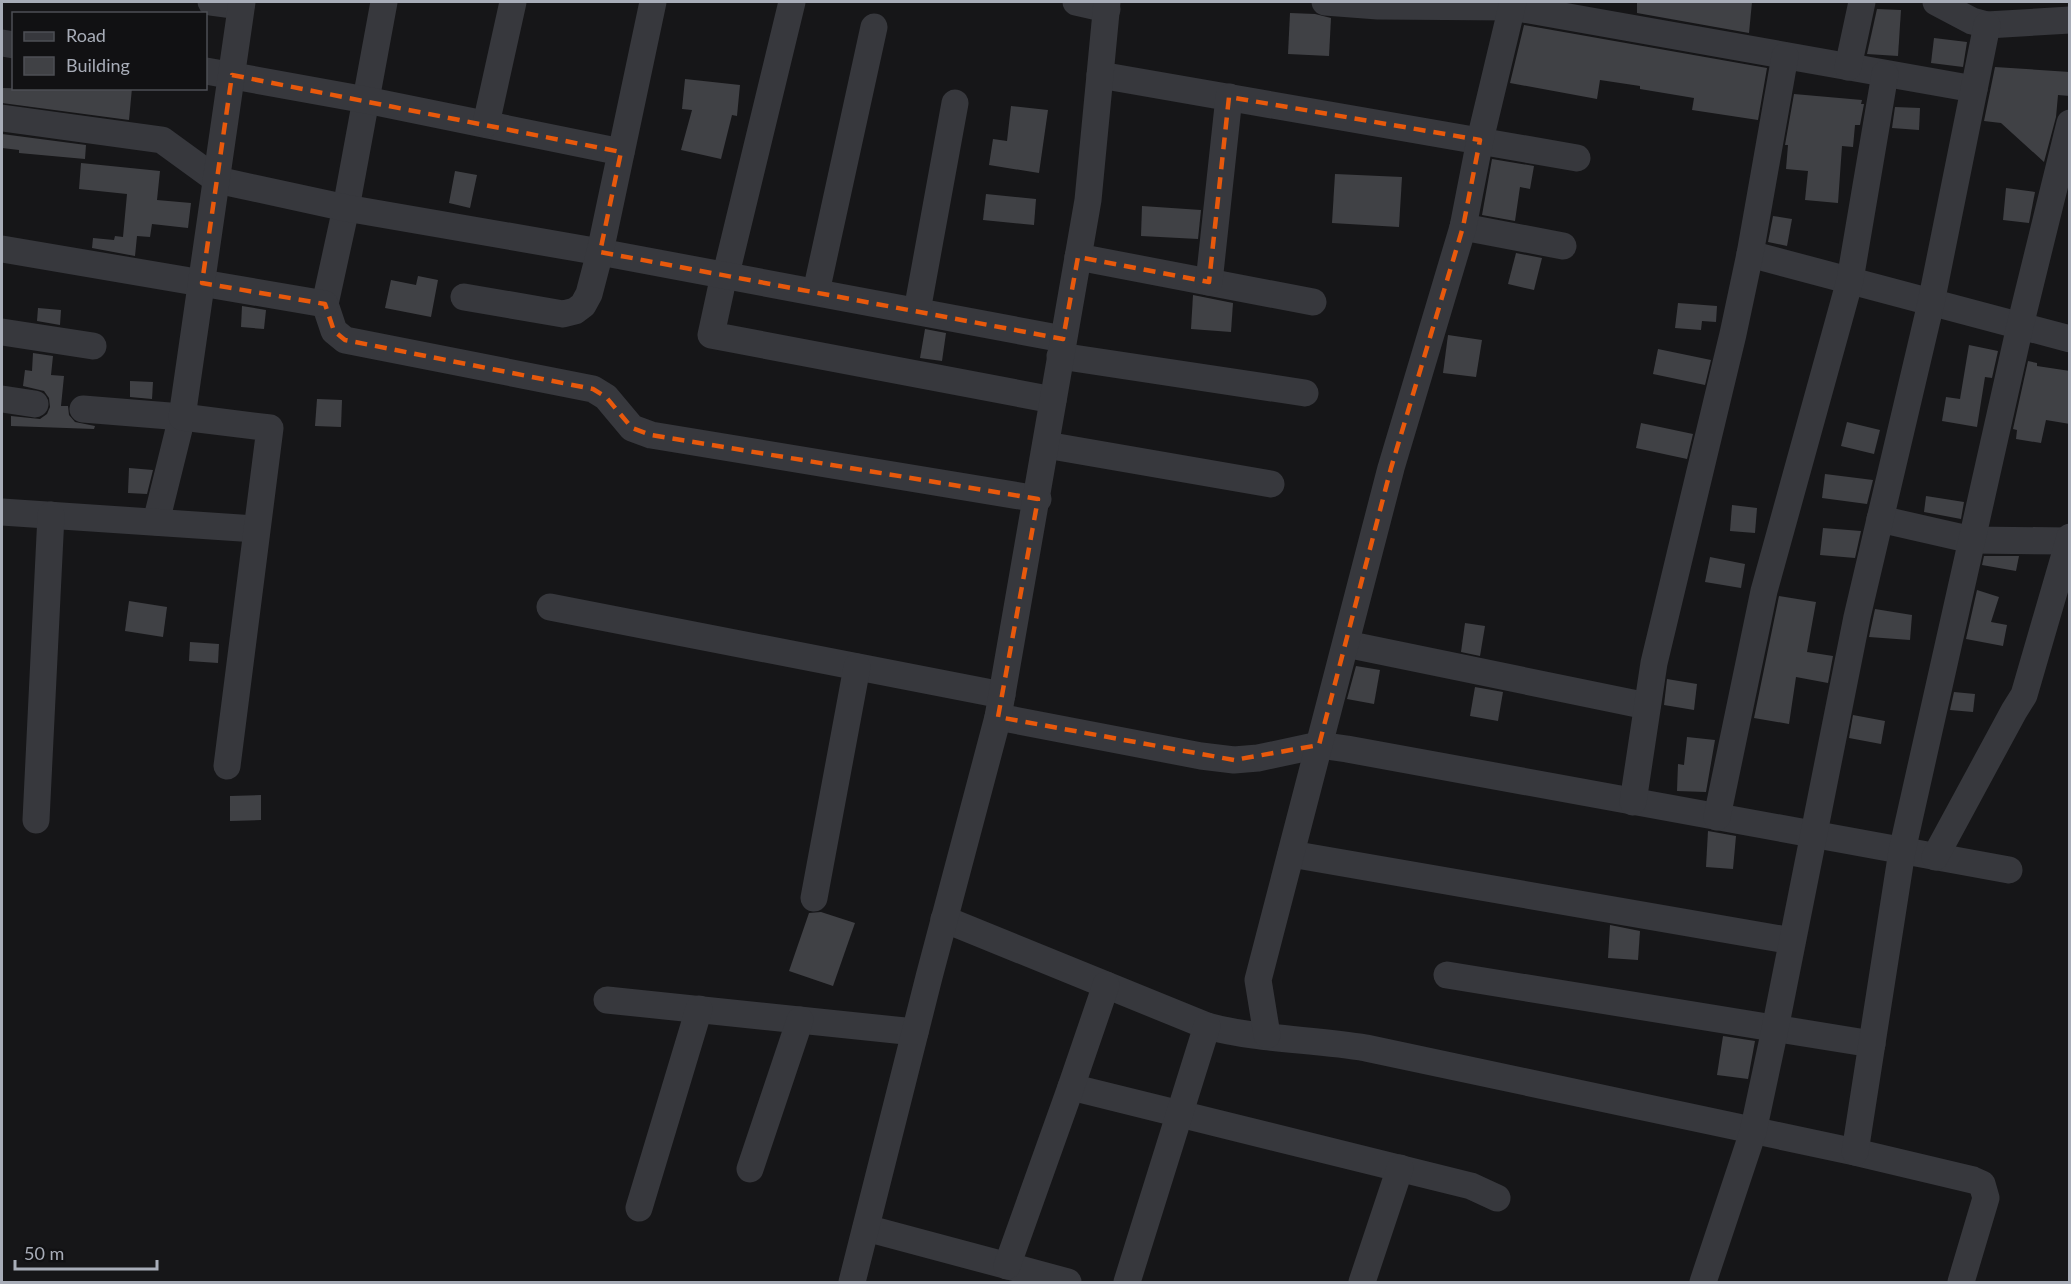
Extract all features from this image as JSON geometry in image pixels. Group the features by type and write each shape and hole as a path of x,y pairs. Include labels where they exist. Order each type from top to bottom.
{"street":[{"path":"156,522 182,417 217,180 219,73 241,4 211,2"},
{"path":"384,2 346,208 325,304 334,331 345,340 593,389 606,397 632,428 651,435 1038,499"},
{"path":"486,124 513,2"},
{"path":"464,297 563,314 575,311 583,305 589,294 600,252 653,2"},
{"path":"792,2 711,335 1053,400"},
{"path":"852,1282 1000,706 1038,499 1088,200 1107,5 1076,2"},
{"path":"1325,2 1378,6 1512,4 1974,89"},
{"path":"1848,67 1862,2"},
{"path":"1936,2 1972,21 1987,25 2070,20"},
{"path":"1267,1035 1258,980 1391,468 1463,227 1480,140 1512,4"},
{"path":"1703,1282 1753,1132 1857,617 1931,303 1987,25"},
{"path":"816,292 874,27"},
{"path":"1633,802 1654,663 1750,254 1785,56"},
{"path":"219,73 366,100 621,152"},
{"path":"1718,817 1764,591 1850,280 1885,74"},
{"path":"1100,75 1577,158"},
{"path":"1209,282 1229,98"},
{"path":"917,311 955,103"},
{"path":"2,118 162,140 217,180 346,208 917,311 1062,348 1305,393"},
{"path":"1855,1152 1902,851 2020,326 2070,123"},
{"path":"1463,227 1563,246"},
{"path":"2,249 325,304"},
{"path":"1750,254 2070,339"},
{"path":"1078,257 1313,302"},
{"path":"2,332 93,346"},
{"path":"2,399 35,404"},
{"path":"83,409 182,417 270,428 227,766"},
{"path":"1046,445 1271,484"},
{"path":"2,512 256,529"},
{"path":"36,820 51,515"},
{"path":"1880,519 1972,540 2069,539 2024,695 1935,857"},
{"path":"550,607 858,667 1000,706 1201,756 1234,760 1258,758 1319,745 2008,870"},
{"path":"1346,644 1647,706"},
{"path":"814,898 858,667"},
{"path":"1291,854 1792,941"},
{"path":"944,919 1207,1026 1230,1032 1366,1048 1855,1152 1973,1180 1982,1184 1986,1198 1961,1282"},
{"path":"1447,975 1872,1044"},
{"path":"1006,1266 1106,985"},
{"path":"607,1000 915,1032"},
{"path":"639,1208 699,1009"},
{"path":"750,1169 800,1020"},
{"path":"1127,1282 1207,1026"},
{"path":"1071,1087 1471,1186 1497,1198"},
{"path":"1362,1282 1400,1168"},
{"path":"866,1228 1068,1282"}],"highlighted area":[{"path":"232,75 621,152 600,252 1063,339 1078,257 1209,282 1229,97 1480,140 1463,227 1391,468 1319,745 1234,760 998,717 1038,499 651,435 632,428 606,397 593,389 345,340 334,331 325,304 202,283"}],"building":[{"path":"1637,2 1752,2 1749,33 1637,13"},
{"path":"1877,9 1901,10 1898,56 1867,54"},
{"path":"1290,13 1315,14 1331,18 1329,56 1288,54"},
{"path":"1524,25 1767,68 1758,120 1692,110 1694,98 1600,80 1597,99 1510,83"},
{"path":"1934,38 1967,42 1963,67 1931,63"},
{"path":"1995,67 2070,72 2070,96 2058,95 2056,117 2044,162 2001,123 1984,121"},
{"path":"685,79 740,85 737,116 732,115 721,159 681,150 692,110 682,109"},
{"path":"2,88 12,90 132,90 129,120 2,103"},
{"path":"1794,94 1862,100 1861,104 1864,104 1860,125 1855,125 1853,147 1842,146 1838,203 1805,200 1808,171 1786,169 1788,145 1785,145"},
{"path":"1011,106 1048,110 1039,173 989,165 993,139 1007,141"},
{"path":"1895,107 1920,108 1919,130 1892,128"},
{"path":"2,134 86,145 85,159 19,153 19,150 2,148"},
{"path":"1492,159 1534,166 1530,189 1520,187 1515,221 1482,215"},
{"path":"81,163 160,171 157,200 191,203 188,228 152,224 150,237 137,236 135,256 92,248 93,238 114,240 115,236 123,237 127,194 79,189"},
{"path":"455,171 477,175 470,208 449,203"},
{"path":"1335,174 1402,177 1399,227 1332,223"},
{"path":"2006,188 2035,192 2029,223 2003,220"},
{"path":"986,194 1036,199 1034,225 983,220"},
{"path":"1142,206 1201,210 1198,239 1141,236"},
{"path":"1773,216 1792,219 1787,246 1768,242"},
{"path":"1516,253 1542,258 1534,290 1508,284"},
{"path":"418,276 438,280 431,317 385,308 391,280 416,285"},
{"path":"1193,295 1233,303 1231,332 1191,329"},
{"path":"1678,303 1717,306 1716,322 1702,321 1701,330 1675,328"},
{"path":"242,306 266,310 264,329 241,327"},
{"path":"38,308 61,310 60,325 37,321"},
{"path":"925,329 946,333 942,361 920,358"},
{"path":"1448,335 1482,340 1476,377 1443,373"},
{"path":"1969,345 1998,351 1992,378 1985,377 1977,427 1942,421 1946,397 1960,399"},
{"path":"1658,349 1711,360 1705,385 1653,374"},
{"path":"33,353 53,356 51,375 64,376 61,406 68,406 69,415 75,422 95,426 94,429 11,426 11,416 40,419 47,414 50,407 49,398 44,391 23,386 25,370 32,371"},
{"path":"2028,361 2037,363 2037,366 2070,371 2070,424 2046,420 2041,443 2016,439 2017,430 2013,429"},
{"path":"130,381 153,382 152,399 130,397"},
{"path":"317,399 342,400 341,427 315,426"},
{"path":"1847,422 1880,430 1874,454 1841,446"},
{"path":"1641,423 1693,434 1687,459 1636,448"},
{"path":"129,468 153,470 147,494 128,493"},
{"path":"1825,474 1873,480 1867,504 1822,498"},
{"path":"1926,496 1964,502 1961,519 1924,512"},
{"path":"1732,505 1757,508 1755,533 1730,531"},
{"path":"1823,528 1861,531 1855,558 1820,555"},
{"path":"1984,556 2019,556 2016,571 1982,565"},
{"path":"1710,557 1745,564 1741,588 1705,582"},
{"path":"1977,590 1999,597 1991,622 2007,625 2003,646 1966,639"},
{"path":"1779,596 1816,602 1807,652 1833,656 1828,683 1796,677 1789,724 1754,718"},
{"path":"129,601 167,607 163,637 125,631"},
{"path":"1875,609 1912,615 1910,640 1869,637"},
{"path":"1465,623 1485,626 1480,656 1461,652"},
{"path":"190,642 219,644 218,663 189,661"},
{"path":"1356,666 1380,670 1374,704 1347,699"},
{"path":"1667,679 1697,684 1694,710 1664,705"},
{"path":"1475,687 1503,692 1498,721 1470,716"},
{"path":"1954,692 1975,694 1973,712 1950,710"},
{"path":"1853,715 1885,721 1881,744 1849,738"},
{"path":"1687,737 1715,740 1706,792 1677,791 1678,764 1684,765"},
{"path":"261,795 261,820 230,821 230,796"},
{"path":"1708,831 1736,836 1733,869 1706,867"},
{"path":"821,912 855,923 833,986 789,971 809,913"},
{"path":"1610,925 1640,931 1638,960 1608,958"},
{"path":"1723,1036 1755,1041 1748,1079 1717,1075"}]}
